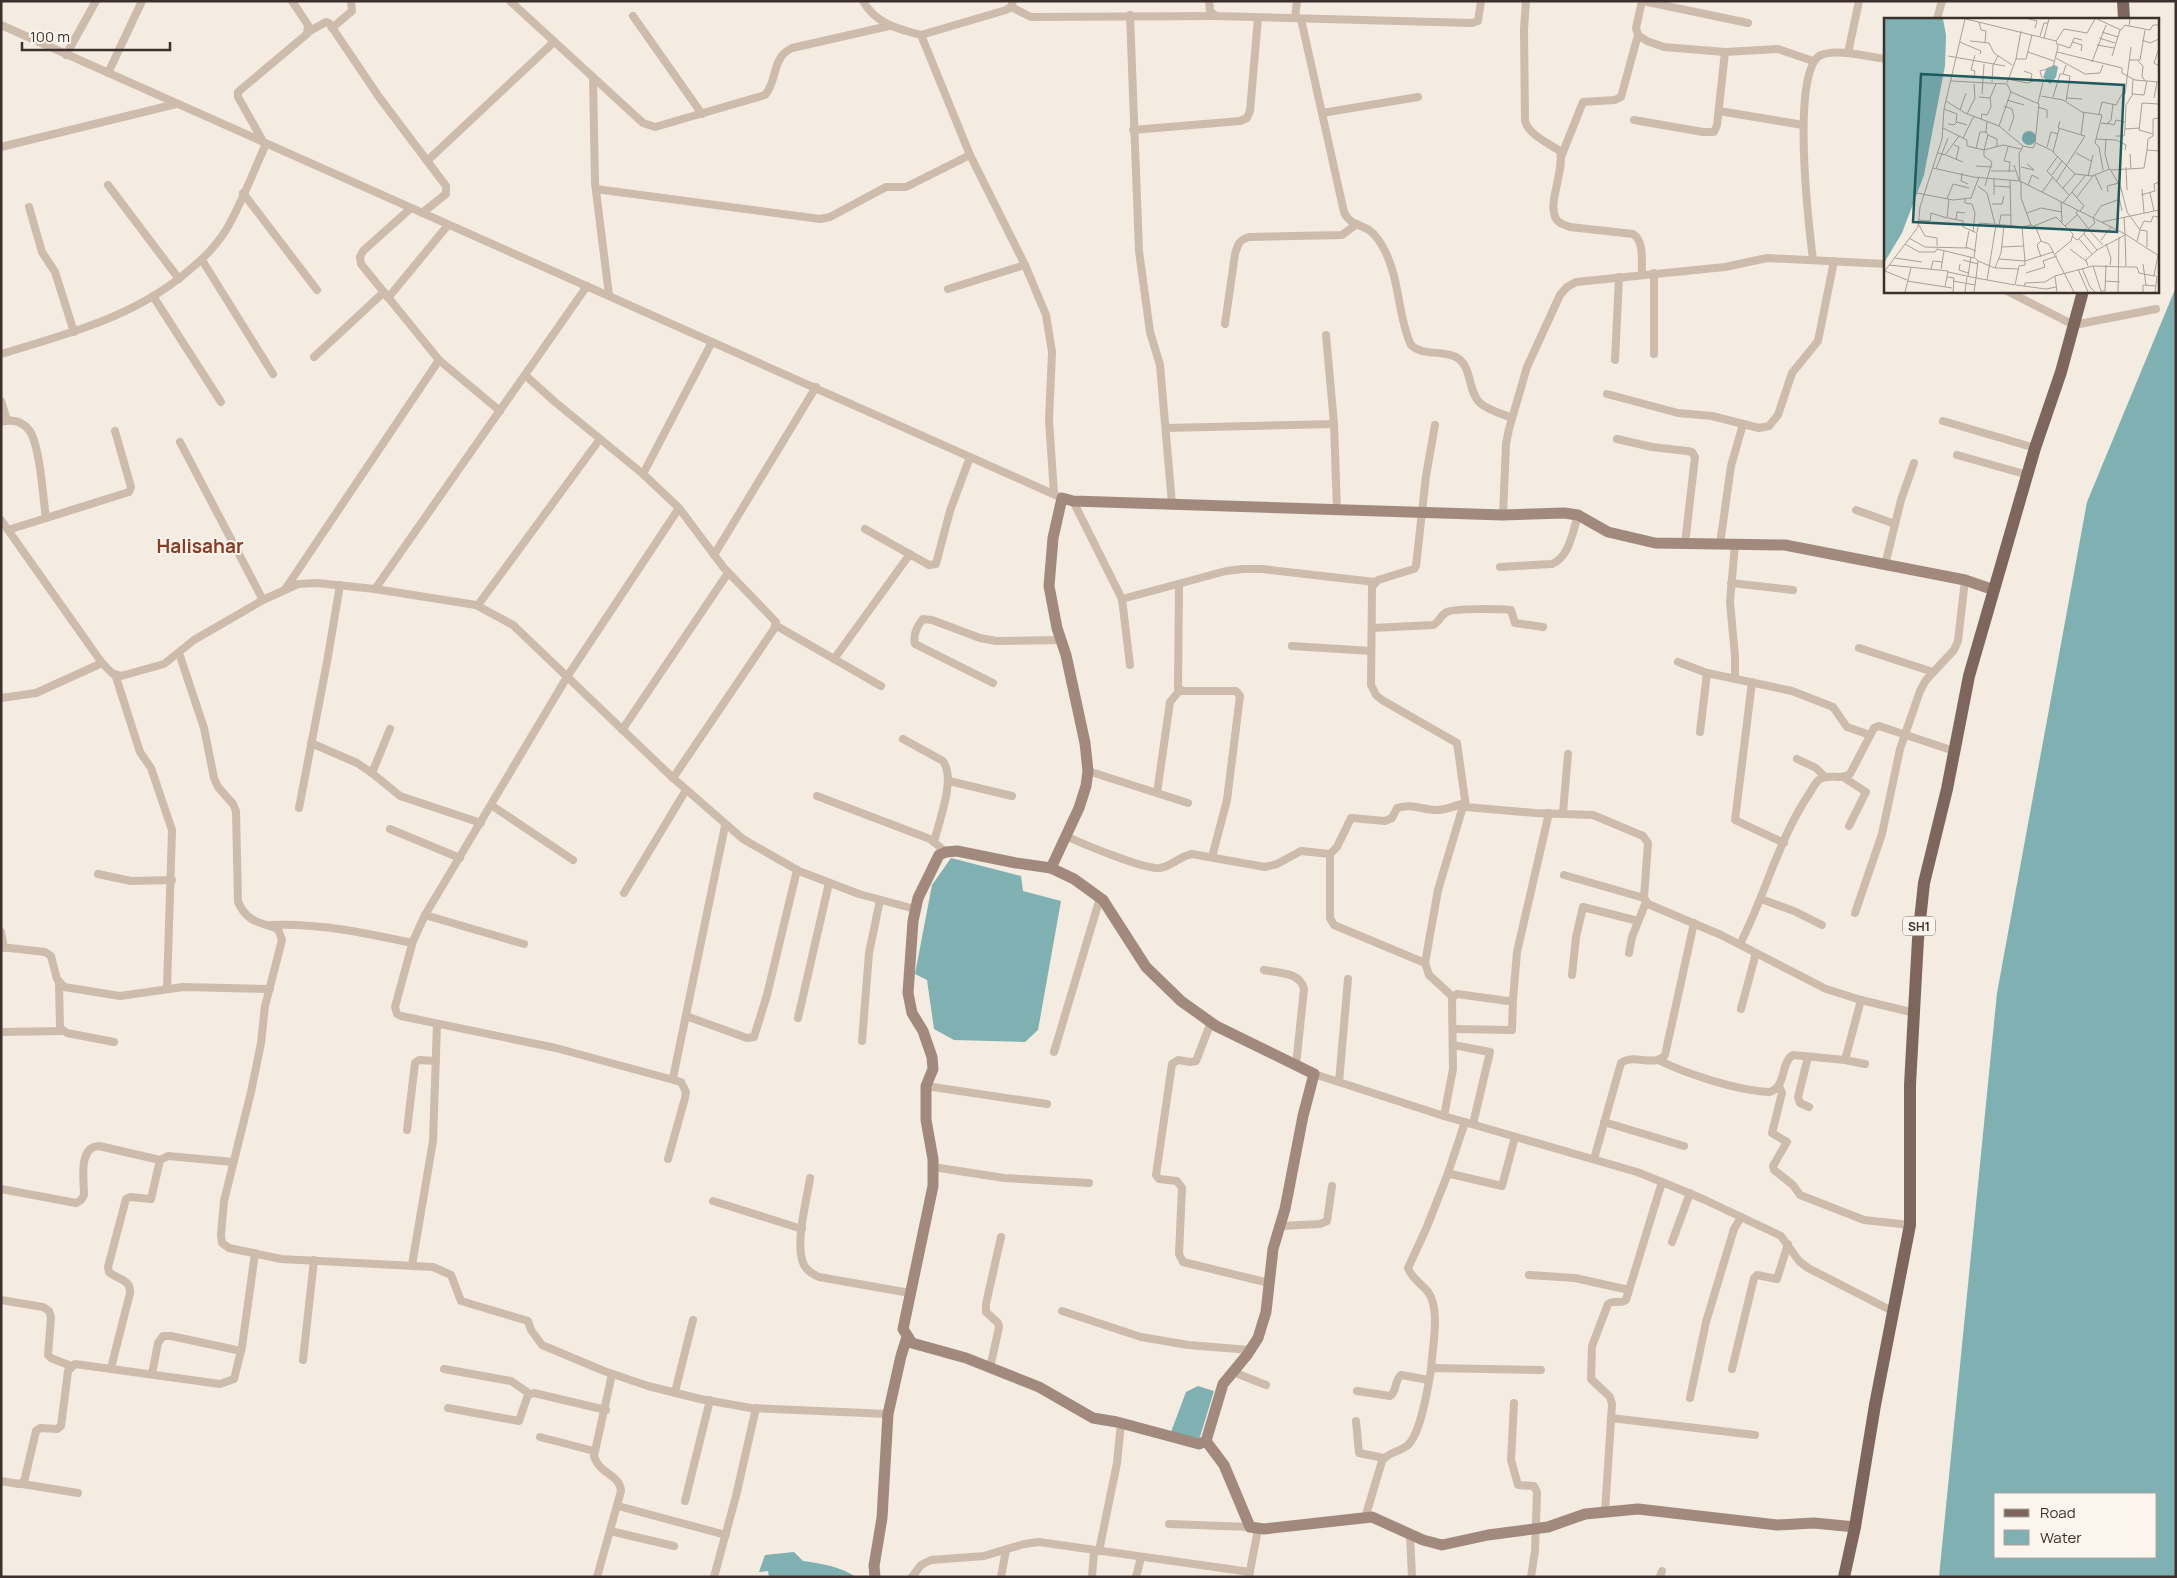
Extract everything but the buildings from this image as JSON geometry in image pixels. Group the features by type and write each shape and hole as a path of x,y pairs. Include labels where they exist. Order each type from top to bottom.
{"main road":[{"path":"2123,1 2124,18"},
{"name":"SH1","path":"1844,1577 1855,1527 1870,1434 1910,1225 1910,1085 1922,897 1969,676 2035,448 2084,292"}],"street":[{"path":"66,55 96,1"},
{"path":"108,73 142,1"},
{"path":"292,1 308,25 308,32"},
{"path":"332,28 352,10 351,1"},
{"path":"510,1 648,126 661,126 765,95 769,89 778,60 786,51 889,26"},
{"path":"863,1 871,12 889,26 921,35 1012,4 1031,17 1216,16 1472,23 1478,21 1481,1"},
{"path":"1210,1 1210,11 1216,16"},
{"path":"1297,1 1298,18 1344,212 1347,219 1375,236 1386,252 1411,345 1418,350 1458,357 1464,363 1476,399 1482,405 1512,418"},
{"path":"1526,1 1524,28 1526,127 1560,151 1561,157"},
{"path":"1642,275 1638,238 1634,234 1570,227 1560,224 1556,218 1554,210 1561,157 1583,102 1615,100 1621,97 1638,35 1636,28 1643,1 1748,23"},
{"path":"1848,53 1859,1"},
{"path":"1937,18 1942,1"},
{"path":"1130,15 1139,251 1150,332 1160,363 1172,504"},
{"path":"633,16 702,114"},
{"path":"1133,130 1240,121 1247,118 1250,112 1258,18"},
{"path":"265,143 238,97 238,92 305,37 308,32 327,22 375,92 446,186 448,191 422,213"},
{"path":"1,26 1063,498 1422,513 1578,515 1608,532 1655,543 1785,545 1965,580 1994,590"},
{"path":"921,35 970,155 1025,265 1046,315 1052,340 1049,420 1063,498 1122,599 1130,665"},
{"path":"1638,35 1647,41 1664,47 1725,52 1778,49 1813,61"},
{"path":"427,161 554,42"},
{"path":"1634,120 1703,132 1714,132 1719,111 1725,52"},
{"path":"1813,260 1808,218 1803,125 1809,70 1813,61 1822,54 1848,53 1884,59"},
{"path":"593,77 596,189 609,295"},
{"path":"1322,113 1418,97"},
{"path":"1,147 176,104"},
{"path":"1719,111 1803,125"},
{"path":"1,354 74,332 134,308 202,260 225,231 265,143"},
{"path":"596,189 820,219 830,217 886,187 907,186 970,155"},
{"path":"108,185 179,278"},
{"path":"243,193 317,290"},
{"path":"30,207 42,252 55,272 74,332"},
{"path":"411,208 363,251 360,257 361,264 439,360 500,411"},
{"path":"1225,324 1235,254 1238,243 1242,239 1249,237 1342,235 1357,224"},
{"path":"314,357 386,295 448,225"},
{"path":"1503,515 1506,444 1512,418 1527,367 1560,295 1567,287 1576,282 1725,267 1767,258 1884,264"},
{"path":"202,260 273,374"},
{"path":"1607,394 1678,413 1712,416 1759,428 1769,426 1775,421 1792,373 1818,342 1834,261"},
{"path":"948,289 1025,265"},
{"path":"1654,273 1654,354"},
{"path":"1615,360 1619,277"},
{"path":"375,588 587,286"},
{"path":"2008,292 2074,325 2156,309"},
{"path":"153,296 222,402"},
{"path":"1326,335 1334,424 1337,510"},
{"path":"643,474 712,342"},
{"path":"286,588 439,360"},
{"path":"525,376 643,474 679,508 728,573 774,619 776,625 881,686"},
{"path":"714,555 816,387"},
{"path":"1,401 4,421 16,421 23,424 33,437 46,518"},
{"path":"1943,421 2035,448"},
{"path":"1166,428 1334,424"},
{"path":"1720,544 1731,466 1743,424"},
{"path":"1122,599 1226,571 1251,568 1375,582 1416,568 1435,425"},
{"path":"8,530 129,492 131,487 115,431"},
{"path":"478,605 600,439"},
{"path":"1617,439 1652,447 1692,452 1695,457 1685,544"},
{"path":"180,442 263,600"},
{"path":"1957,455 2028,475"},
{"path":"865,529 929,565 936,564 950,512 970,457"},
{"path":"1885,565 1895,524 1914,463"},
{"path":"1051,868 1079,808 1086,786 1088,771 1085,743 1049,586 1052,538 1063,498"},
{"path":"668,1159 686,1092 681,1082 673,1078 556,1048 401,1016 396,1012 395,1003 412,943 425,915 567,676 679,508"},
{"path":"1856,510 1895,524"},
{"path":"1500,567 1558,562 1564,554 1578,515"},
{"path":"1,520 102,663 115,674 127,675 164,664 194,640 263,600 286,588 307,583 375,588 478,605 513,625 725,826 770,856 797,870 880,900 915,909"},
{"path":"1735,544 1730,602 1735,678"},
{"path":"834,659 910,554"},
{"path":"622,730 728,573"},
{"path":"1855,913 1882,834 1900,749 1920,691 1926,680 1954,650 1958,641 1965,580"},
{"path":"1375,582 1372,587 1371,685 1376,695 1457,743 1464,803 1438,890 1426,963 1429,975 1453,997 1453,1069 1444,1116"},
{"path":"1731,583 1793,590"},
{"path":"1180,584 1177,680 1180,690"},
{"path":"298,808 328,662 340,585"},
{"path":"1372,628 1433,625 1438,623 1444,614 1449,611 1484,610 1511,610 1515,624 1543,627"},
{"path":"993,683 915,644 913,637 923,619 932,620 980,638 996,641 1061,640"},
{"path":"673,778 776,625"},
{"path":"1292,646 1371,651"},
{"path":"1859,648 1933,672"},
{"path":"179,653 204,728 214,778 218,787 233,804 236,811 238,902 243,913 251,920 278,929 282,940 270,989 251,1092 224,1201 220,1235 222,1243 229,1248 281,1259 433,1267 452,1275 461,1301 528,1321 531,1330 542,1345 612,1374 675,1392 756,1408 888,1414"},
{"path":"1678,662 1707,673 1783,688 1832,707 1847,727 1870,735"},
{"path":"1,698 36,693 102,663"},
{"path":"1700,732 1707,673"},
{"path":"115,674 140,752 151,768 172,830 172,880 167,988"},
{"path":"1752,682 1735,820 1784,843"},
{"path":"1157,793 1170,702 1180,690"},
{"path":"1180,690 1236,691 1240,696 1228,800 1212,857"},
{"path":"1740,944 1796,814 1818,780 1826,777 1843,777 1850,774 1874,728 1879,726 1954,751"},
{"path":"372,773 390,729"},
{"path":"903,739 944,761 948,772 949,781 934,842"},
{"path":"311,743 357,763 400,796 481,823"},
{"path":"1563,813 1568,754"},
{"path":"1797,759 1816,768 1826,777"},
{"path":"1088,771 1188,803"},
{"path":"1843,777 1866,792 1850,826"},
{"path":"949,781 1012,796"},
{"path":"624,893 686,790"},
{"path":"817,796 909,830 934,842 946,852"},
{"path":"1464,803 1469,808 1593,815 1646,839 1648,843 1645,900 1629,953"},
{"path":"1426,963 1334,926 1330,918 1330,854 1337,847 1351,818 1385,821 1392,818 1397,808 1407,804 1435,810 1464,803"},
{"path":"491,805 573,860"},
{"path":"1453,1029 1512,1030 1517,952 1549,813"},
{"path":"673,1078 725,826"},
{"path":"390,829 460,858"},
{"path":"1066,836 1109,854 1156,868 1168,866 1181,857 1192,854 1265,867 1277,864 1301,851 1330,854"},
{"path":"1206,1441 1199,1444 1121,1423 1093,1418 1039,1387 958,1355 912,1343 903,1329 933,1186 933,1167 926,1120 926,1086 933,1068 932,1057 923,1031 912,1013 908,993 915,909 918,898 939,855 957,851 1051,868 1074,879 1100,898 1146,967 1181,1001 1212,1022 1314,1074 1444,1116 1594,1159 1690,1193 1781,1236 1799,1261 1808,1268 1894,1312"},
{"path":"686,1016 747,1038 754,1037 757,1033 797,870"},
{"path":"98,874 131,881 172,880"},
{"path":"1564,875 1645,900 1740,944 1826,989 1915,1014"},
{"path":"798,1018 829,883"},
{"path":"1054,1052 1100,898"},
{"path":"1761,898 1822,925"},
{"path":"862,1041 869,953 880,900"},
{"path":"1572,975 1576,937 1583,907 1638,921"},
{"path":"425,915 524,944"},
{"path":"1658,1060 1665,1055 1694,923"},
{"path":"267,925 292,924 342,928 412,943"},
{"path":"1,932 3,948 49,953 53,959 60,984 59,1024 63,1031"},
{"path":"1741,1009 1756,953"},
{"path":"1264,970 1296,977 1303,984 1296,1065"},
{"path":"1339,1082 1348,979"},
{"path":"60,984 64,987 120,996 167,988 270,989"},
{"path":"1453,997 1456,994 1508,1001 1513,999"},
{"path":"1844,1060 1861,1000"},
{"path":"1212,1022 1199,1058 1193,1062 1178,1060 1172,1064 1156,1175 1159,1179 1177,1181 1182,1188 1179,1254 1183,1262 1269,1284"},
{"path":"412,1265 433,1141 436,1024"},
{"path":"1,1032 63,1031 114,1042"},
{"path":"1356,1421 1359,1453 1384,1458 1411,1442 1424,1406 1431,1370 1435,1321 1433,1300 1428,1291 1411,1275 1408,1268 1469,1123 1490,1052 1453,1045"},
{"path":"1594,1159 1621,1063 1628,1059 1658,1060 1685,1072 1737,1086 1770,1092 1779,1086 1790,1056 1844,1060 1865,1064"},
{"path":"1808,1057 1798,1097 1800,1103 1809,1107"},
{"path":"407,1130 415,1063 419,1060 436,1061"},
{"path":"1206,1441 1223,1384 1258,1338 1266,1312 1273,1249 1281,1226 1303,1116 1314,1074"},
{"path":"926,1086 1047,1104"},
{"path":"1779,1086 1782,1093 1772,1133 1787,1142 1773,1166 1774,1170 1793,1185 1800,1195 1864,1220 1910,1225"},
{"path":"1604,1122 1684,1146"},
{"path":"1447,1176 1451,1174 1502,1186 1515,1137"},
{"path":"1,1188 76,1203 84,1195 84,1158 91,1147 99,1146 160,1160 168,1156 234,1162"},
{"path":"111,1368 131,1286 128,1282 109,1272 108,1267 126,1200 130,1197 151,1199 160,1160"},
{"path":"933,1167 1004,1178 1089,1183"},
{"path":"810,1178 802,1229 802,1258 804,1265 809,1271 819,1277 910,1293"},
{"path":"1606,1512 1612,1400 1591,1379 1591,1352 1608,1304 1613,1301 1624,1302 1662,1182"},
{"path":"1281,1226 1320,1224 1327,1221 1332,1186"},
{"path":"1672,1242 1690,1193"},
{"path":"713,1201 802,1229"},
{"path":"1690,1398 1706,1322 1734,1229 1741,1217"},
{"path":"990,1368 999,1327 998,1323 986,1312 986,1304 1001,1237"},
{"path":"1732,1369 1754,1278 1757,1276 1777,1279 1788,1244"},
{"path":"22,1484 26,1480 36,1431 40,1428 57,1429 61,1426 68,1370 71,1366 80,1363 201,1381 227,1383 234,1379 241,1351 255,1253"},
{"path":"304,1360 314,1260"},
{"path":"1529,1275 1575,1278 1629,1290"},
{"path":"1,1300 43,1307 49,1311 51,1317 48,1355 71,1366"},
{"path":"1062,1311 1141,1337 1188,1345 1250,1350"},
{"path":"675,1392 693,1320"},
{"path":"152,1374 158,1343 163,1336 171,1336 241,1351"},
{"path":"874,1577 882,1518 888,1414 897,1371 907,1337"},
{"path":"1431,1370 1436,1367 1541,1370"},
{"path":"444,1369 511,1381 530,1394 606,1410"},
{"path":"1232,1372 1266,1385"},
{"path":"597,1577 618,1506 621,1485 596,1463 594,1451 606,1410 612,1374"},
{"path":"1357,1391 1390,1396 1393,1394 1400,1375 1429,1380"},
{"path":"448,1408 519,1421 530,1394"},
{"path":"685,1501 710,1400"},
{"path":"1514,1403 1512,1466 1518,1484 1536,1488 1535,1551 1531,1577"},
{"path":"714,1577 726,1535 756,1408"},
{"path":"1611,1418 1648,1421 1696,1430 1755,1435"},
{"path":"1092,1577 1096,1551 1117,1463 1121,1423"},
{"path":"540,1437 594,1451"},
{"path":"912,1577 920,1565 930,1560 984,1556 1024,1544 1039,1542 1249,1574 1254,1528 1224,1465 1206,1441"},
{"path":"1366,1518 1384,1458"},
{"path":"1,1481 78,1493"},
{"path":"618,1506 726,1535"},
{"path":"1170,1524 1254,1528 1372,1517 1410,1534 1442,1545 1488,1535 1562,1524 1585,1514 1638,1509 1777,1525 1814,1523 1855,1527"},
{"path":"610,1531 674,1546"},
{"path":"1410,1534 1412,1577"},
{"path":"1001,1577 1006,1550"},
{"path":"1136,1577 1140,1557"}],"water":[{"path":"2176,287 2176,1577 1939,1577 1997,993 2087,502"},
{"path":"951,858 1021,876 1023,891 1061,901 1038,1030 1025,1042 954,1040 934,1029 927,980 915,974 932,885"},
{"path":"1198,1386 1214,1391 1199,1440 1171,1432 1186,1392"},
{"path":"794,1552 803,1561 824,1564 856,1577 769,1577 768,1571 759,1572 765,1555"}],"district":[{"name":"Halisahar","path":"200,546"}]}
